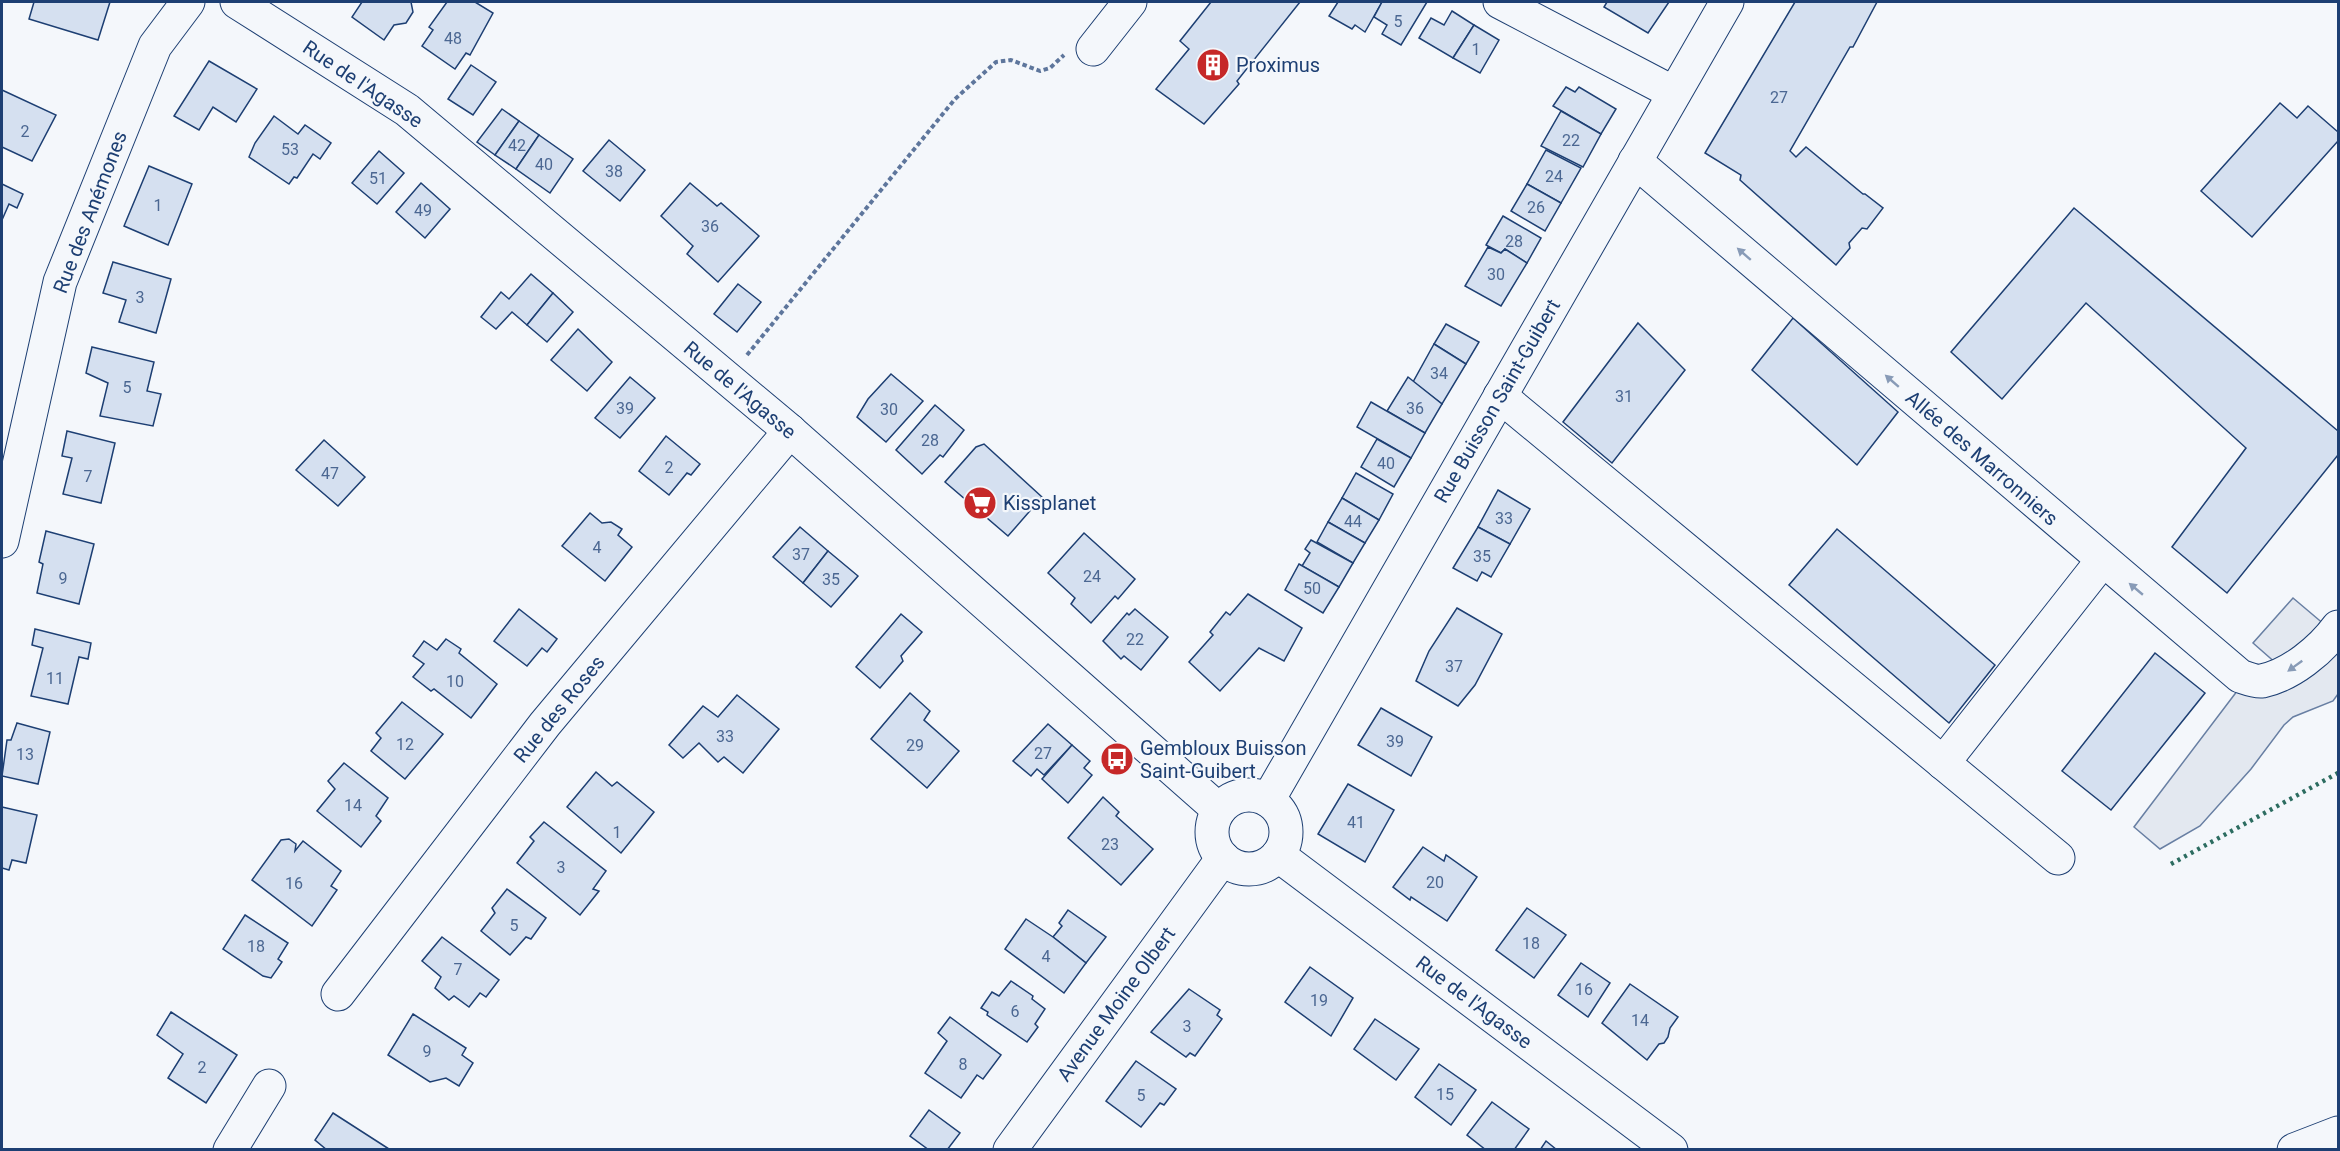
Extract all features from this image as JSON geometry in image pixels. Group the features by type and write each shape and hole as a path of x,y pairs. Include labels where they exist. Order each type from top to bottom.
{"street":[{"name":"Rue des Anémones","path":"2,541 60,282 155,46 188,2"},
{"name":"Rue de l'Agasse","path":"237,2 407,110 790,431 1219,810"},
{"path":"1093,49 1130,2"},
{"path":"1500,2 1674,93"},
{"name":"Rue Buisson Saint-Guibert","path":"1268,800 1727,2"},
{"name":"Allée des Marronniers","path":"1635,161 2102,561 2240,676 2260,681 2286,672 2312,653 2338,627"},
{"path":"1500,396 2058,858"},
{"name":"Rue des Roses","path":"338,994 545,724 790,431"},
{"path":"1943,763 2102,561"},
{"path":"1247,795 1268,800 1278,808 1284,819 1286,831 1284,844 1278,855 1269,863 1257,868 1233,865 1223,858 1213,840 1214,820 1219,810 1226,802 1247,795"},
{"name":"Rue de l'Agasse","path":"1278,855 1671,1149"},
{"name":"Avenue Moine Olbert","path":"1016,1147 1223,858"},
{"path":"230,1149 269,1086"},
{"path":"2294,1149 2338,1133"}],"path":[{"path":"727,379 955,99 996,62 1011,60 1040,71 1050,68 1065,54 1093,49"}],"shaded area":[{"path":"2293,598 2338,636 2338,694 2333,701 2293,717 2284,725 2251,769 2200,826 2160,849 2134,827 2247,678 2286,672 2253,643"}],"building":[{"path":"34,2 110,2 98,40 29,19"},
{"path":"362,2 411,2 413,12 406,23 394,25 384,40 352,17"},
{"path":"447,2 475,2 493,13 470,55 466,53 455,69 422,46 433,30 429,27"},
{"name":"Proximus","path":"1211,2 1300,2 1237,81 1239,84 1204,124 1156,89 1189,49 1180,41"},
{"path":"1338,2 1382,2 1365,32 1355,25 1352,29 1329,16"},
{"path":"1382,2 1427,2 1401,45 1382,34 1387,25 1374,17"},
{"path":"1607,2 1669,2 1648,33 1604,7"},
{"path":"1795,2 1877,2 1853,47 1850,47 1790,151 1796,157 1806,147 1883,208 1867,229 1862,228 1849,243 1850,248 1836,265 1740,180 1741,175 1705,153"},
{"path":"1452,11 1474,25 1453,58 1419,38 1431,18 1444,25"},
{"path":"1474,25 1499,40 1480,73 1453,58"},
{"path":"209,61 257,89 236,122 213,107 199,130 174,116"},
{"path":"471,65 496,82 473,115 448,99"},
{"path":"1566,87 1575,92 1579,87 1616,109 1601,134 1553,106"},
{"path":"2,90 56,115 32,161 2,147"},
{"path":"2280,103 2297,118 2308,106 2338,132 2338,141 2252,237 2201,191"},
{"path":"502,109 519,121 495,155 477,142"},
{"path":"1561,111 1601,134 1583,167 1541,146"},
{"path":"274,116 298,134 305,125 331,143 320,159 313,154 297,178 294,177 289,184 249,157 255,143"},
{"path":"519,121 539,135 516,169 495,155"},
{"path":"539,135 573,159 550,193 516,169"},
{"path":"609,140 645,170 620,201 583,171"},
{"path":"1546,150 1581,168 1561,203 1527,184"},
{"path":"379,151 404,173 377,204 352,183"},
{"path":"149,166 192,184 168,245 124,226"},
{"path":"421,183 450,209 425,238 396,212"},
{"path":"690,183 717,206 721,203 759,236 718,282 687,254 693,246 661,216"},
{"path":"2,184 23,194 17,208 9,204 2,220"},
{"path":"1527,184 1561,203 1545,231 1511,211"},
{"path":"2074,208 2338,431 2338,455 2227,593 2172,547 2246,448 2086,303 2002,399 1951,352"},
{"path":"1503,216 1541,238 1527,263 1505,249 1501,253 1486,245"},
{"path":"1488,247 1501,253 1505,249 1527,263 1501,306 1465,286"},
{"path":"113,262 171,279 156,333 119,322 126,300 103,293"},
{"path":"531,274 553,293 527,325 512,312 496,329 481,317 501,292 509,299"},
{"path":"738,284 761,302 737,332 714,314"},
{"path":"553,293 573,312 547,342 527,325"},
{"path":"1793,318 1898,412 1857,465 1752,370"},
{"path":"1638,323 1685,370 1612,463 1563,422"},
{"path":"1446,324 1479,342 1466,364 1434,344"},
{"path":"578,329 612,362 587,391 551,360"},
{"path":"1434,344 1466,364 1442,404 1413,382"},
{"path":"92,347 154,362 147,391 161,394 153,426 100,416 108,383 86,373"},
{"path":"891,374 923,401 886,442 857,417 868,399"},
{"path":"630,377 655,398 620,438 595,418"},
{"path":"1408,377 1442,404 1425,433 1387,411"},
{"path":"1371,402 1425,433 1411,458 1357,427"},
{"path":"935,405 964,430 943,457 940,455 922,474 896,450"},
{"path":"67,431 115,443 101,503 63,494 72,458 62,456"},
{"path":"666,436 700,464 691,475 687,473 669,495 639,471"},
{"path":"1377,439 1411,458 1394,487 1361,467"},
{"path":"324,440 365,477 338,506 296,470"},
{"path":"984,444 1042,497 1008,536 945,482 976,447"},
{"path":"1356,473 1393,494 1379,520 1342,498"},
{"path":"1498,490 1530,509 1510,544 1478,527"},
{"path":"1342,498 1379,520 1365,543 1328,522"},
{"path":"590,513 602,523 611,522 622,529 618,535 632,547 605,581 562,546"},
{"path":"1328,522 1365,543 1353,563 1317,542"},
{"path":"800,527 828,551 803,583 773,557"},
{"path":"1478,527 1510,544 1491,577 1482,572 1477,581 1453,568"},
{"path":"1837,529 1995,665 1949,723 1789,585"},
{"path":"46,531 94,544 79,604 37,593 43,564 39,562"},
{"path":"1084,533 1135,579 1118,599 1115,596 1091,623 1071,604 1075,598 1048,573"},
{"path":"1311,540 1353,563 1339,587 1302,566 1310,553 1305,549"},
{"path":"828,551 858,576 831,607 803,583"},
{"path":"1299,564 1339,587 1323,613 1285,590"},
{"path":"1248,594 1302,628 1284,661 1259,648 1220,691 1189,662 1213,635 1210,632 1226,612 1230,615"},
{"path":"1457,608 1502,634 1475,685 1458,706 1416,681 1429,651"},
{"path":"519,609 557,639 547,652 542,648 527,666 494,641"},
{"path":"1135,609 1168,637 1141,670 1124,656 1121,659 1103,641 1127,613 1129,615"},
{"path":"901,614 922,632 901,656 903,661 880,688 856,667"},
{"path":"35,629 91,643 88,659 79,657 68,704 31,696 43,648 32,645"},
{"path":"446,639 461,649 459,653 497,684 471,718 434,689 431,691 413,677 424,664 413,656 424,641 437,650"},
{"path":"2155,653 2205,693 2111,810 2062,771"},
{"path":"910,693 930,711 924,720 959,751 927,788 871,739"},
{"path":"737,695 779,729 743,773 724,757 718,762 699,743 683,758 669,745 703,706 718,717"},
{"path":"402,702 443,734 405,779 371,751 381,738 376,733"},
{"path":"1381,708 1432,737 1411,776 1358,745"},
{"path":"17,723 50,732 38,784 2,776 7,740 11,740"},
{"path":"1048,724 1072,745 1044,775 1037,769 1031,776 1013,761"},
{"path":"1072,745 1090,761 1084,768 1092,775 1068,803 1042,779"},
{"path":"344,763 388,798 376,816 381,821 361,847 317,811 335,789 328,781"},
{"path":"596,772 612,786 617,782 654,812 621,853 567,807"},
{"path":"1348,784 1394,810 1365,862 1318,834"},
{"path":"1103,797 1119,812 1116,816 1153,849 1121,885 1068,838"},
{"path":"2,807 37,815 26,863 12,860 9,870 2,868"},
{"path":"544,822 606,871 593,889 599,891 580,915 517,863 534,841 530,837"},
{"path":"289,839 296,844 295,851 303,841 341,871 331,886 337,890 312,926 252,880 281,840"},
{"path":"1423,847 1444,861 1446,855 1477,877 1447,921 1411,897 1410,900 1393,887"},
{"path":"507,889 546,918 531,939 526,937 510,955 481,931 495,913 492,908"},
{"path":"1527,908 1566,935 1534,978 1496,950"},
{"path":"1068,910 1106,937 1086,963 1053,937 1062,926 1059,923"},
{"path":"245,915 288,943 278,959 282,962 271,978 263,976 223,949"},
{"path":"1026,919 1086,963 1064,993 1005,949"},
{"path":"442,937 499,980 486,997 480,993 469,1007 454,996 449,1000 435,988 441,977 422,961"},
{"path":"1581,963 1610,983 1588,1017 1558,995"},
{"path":"1310,967 1353,998 1331,1036 1285,1002"},
{"path":"1011,981 1033,996 1032,999 1045,1009 1035,1024 1038,1027 1027,1042 987,1015 988,1012 981,1008 992,992 999,996"},
{"path":"1630,984 1678,1017 1670,1028 1664,1043 1659,1044 1647,1060 1602,1023"},
{"path":"1189,989 1220,1010 1217,1015 1222,1019 1195,1056 1190,1053 1186,1057 1151,1032"},
{"path":"171,1012 237,1055 206,1103 168,1078 183,1054 157,1035"},
{"path":"413,1014 466,1048 462,1055 473,1063 459,1086 446,1078 430,1082 388,1055"},
{"path":"950,1017 1001,1055 983,1079 977,1075 961,1098 925,1073 947,1041 938,1033"},
{"path":"1375,1019 1419,1049 1396,1080 1354,1049"},
{"path":"1136,1061 1176,1089 1164,1105 1160,1103 1141,1127 1106,1101"},
{"path":"1439,1064 1476,1090 1451,1125 1415,1097"},
{"path":"1492,1102 1529,1129 1514,1150 1486,1150 1467,1135"},
{"path":"929,1110 960,1133 947,1150 929,1150 910,1136"},
{"path":"333,1113 389,1150 327,1150 315,1140"},
{"path":"1546,1141 1557,1150 1540,1150"}],"hedge":[{"path":"2171,864 2338,773"}],"place":[{"name":"Proximus","path":"1213,65"},
{"name":"Kissplanet","path":"980,503"},
{"name":"Gembloux Buisson Saint-Guibert","path":"1117,759"}]}
